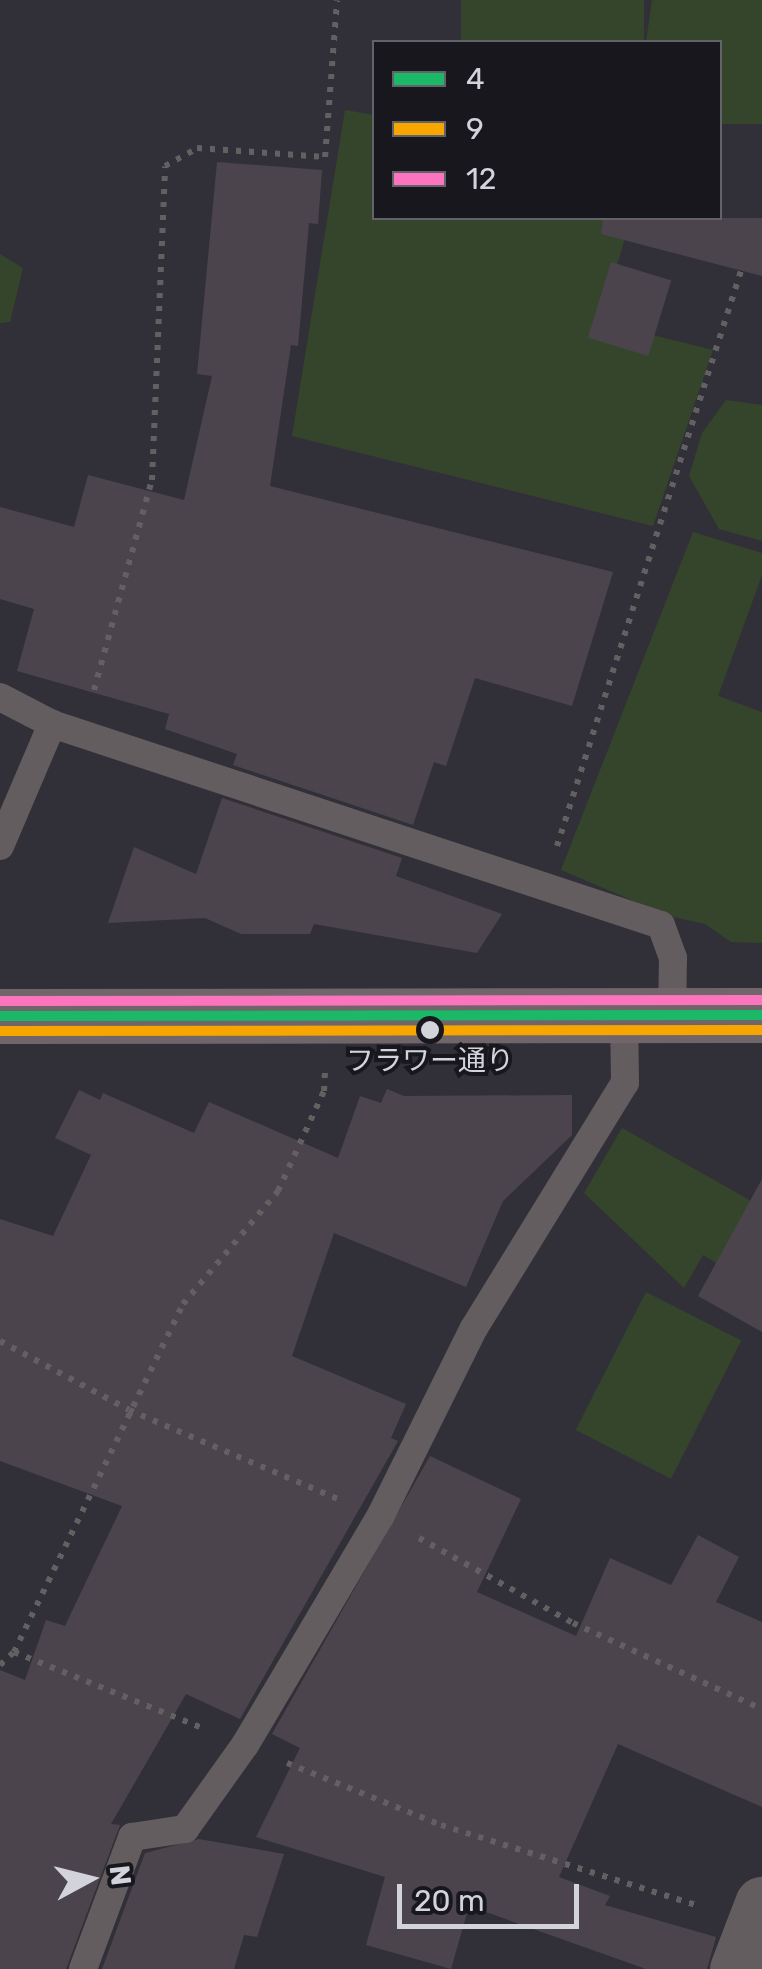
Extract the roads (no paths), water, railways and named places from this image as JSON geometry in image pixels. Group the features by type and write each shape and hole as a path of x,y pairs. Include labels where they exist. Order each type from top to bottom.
{"street":[{"path":"0,1016 762,1015"}],"lane":[{"path":"0,696 52,724 661,925 672,958 625,1083 474,1328 380,1517 244,1745 185,1829 132,1837 84,1969"},
{"path":"0,846 52,724"}],"place":[{"name":"フラワー通り","path":"430,1030"}]}
